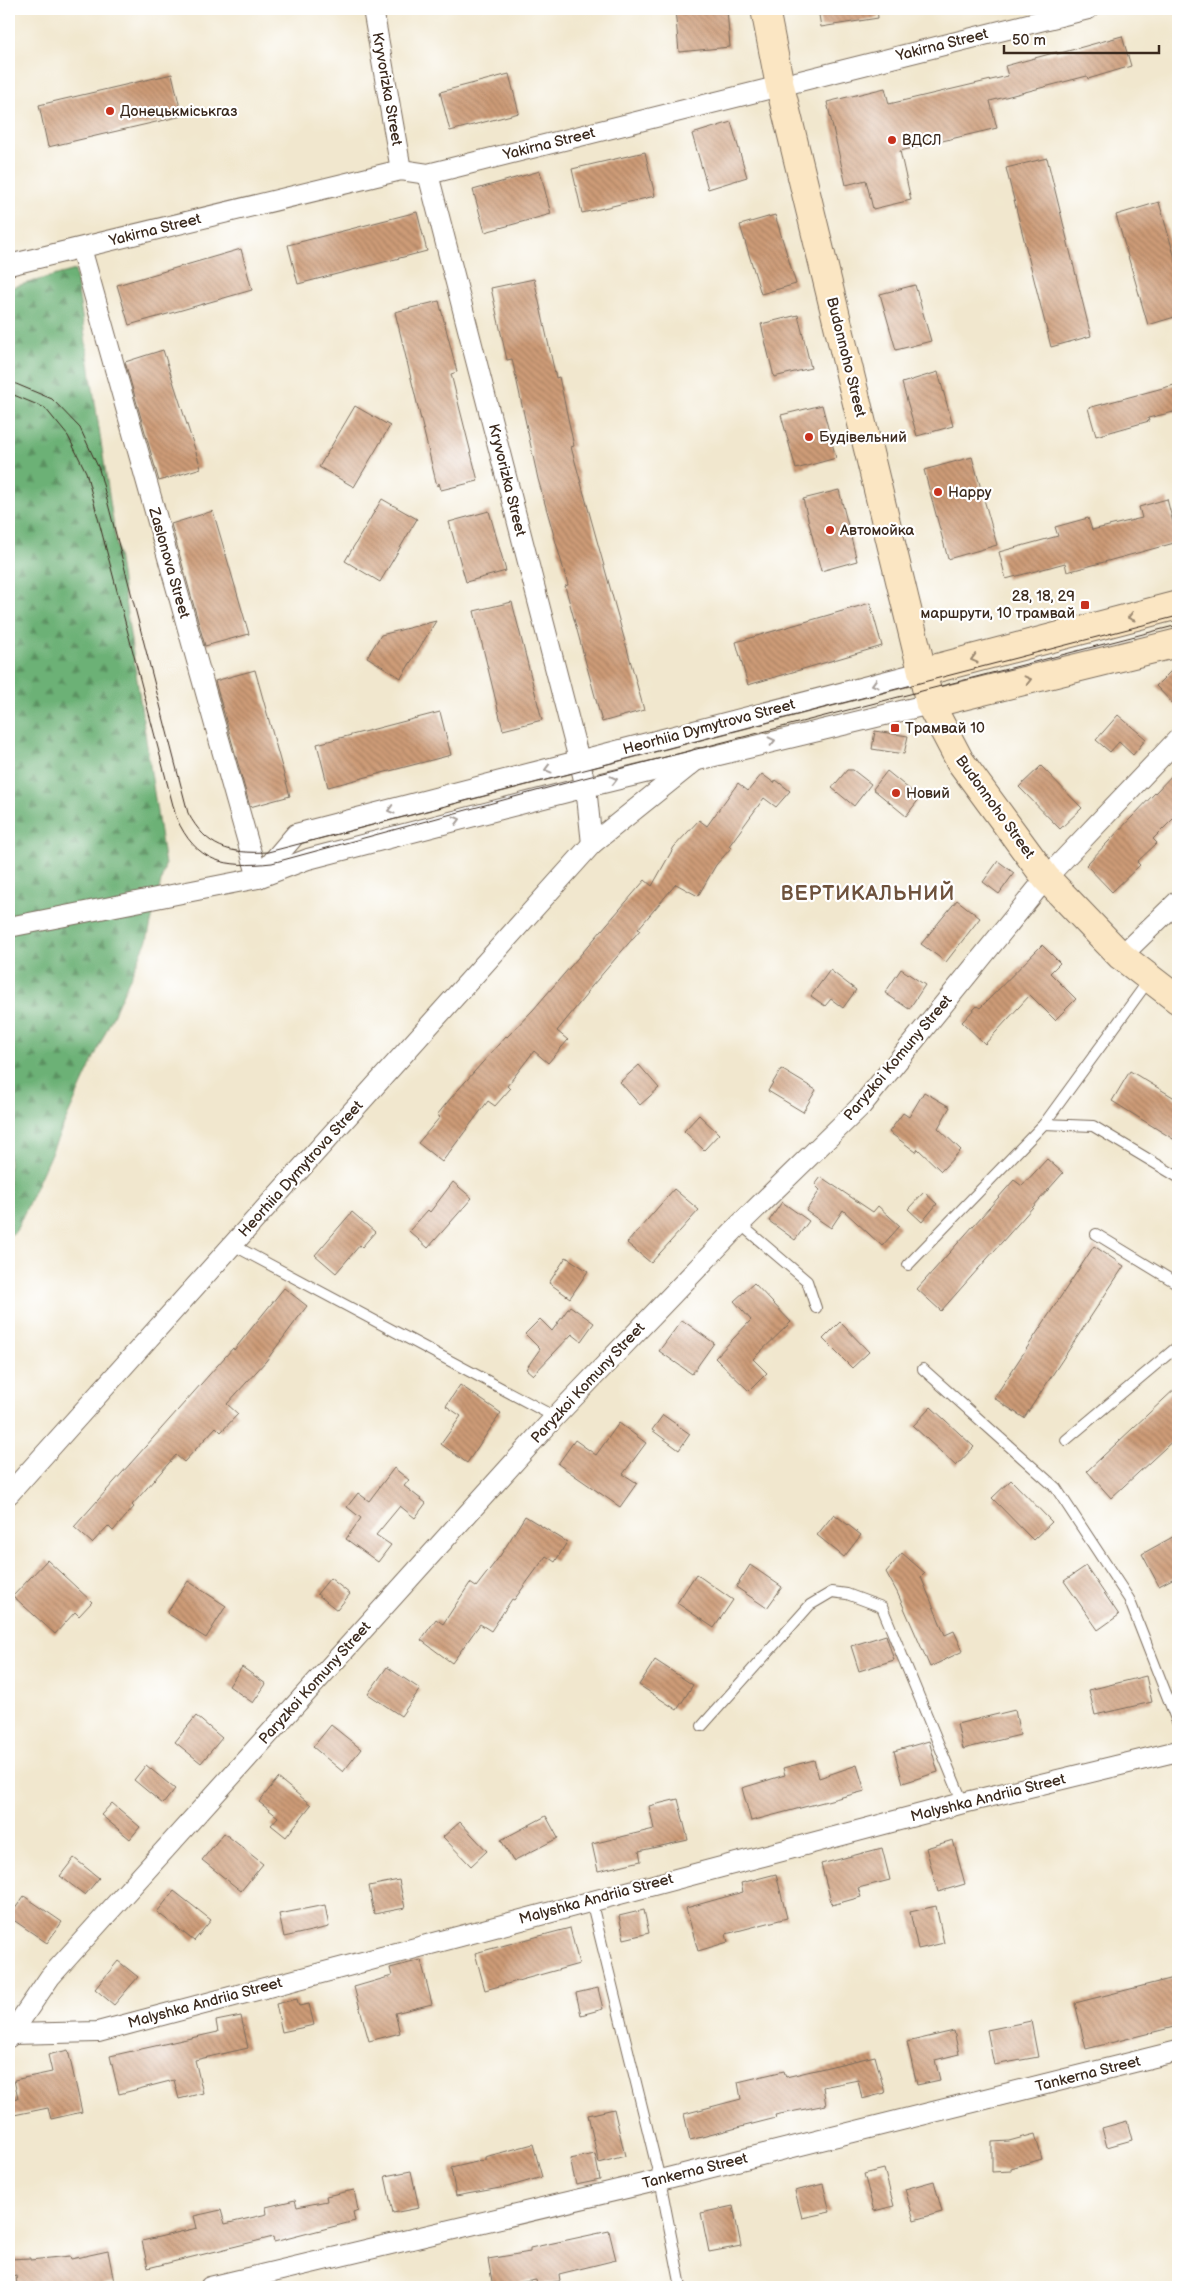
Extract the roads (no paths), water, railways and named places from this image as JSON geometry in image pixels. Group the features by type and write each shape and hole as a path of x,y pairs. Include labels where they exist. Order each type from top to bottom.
{"main road":[{"name":"Budonnoho Street","path":"765,9 780,86 930,704 960,761 1046,878 1121,956 1178,1000"},
{"name":"Heorhiia Dymytrova Street","path":"922,672 1178,605"},
{"name":"Heorhiia Dymytrova Street","path":"930,704 1178,643"}],"street":[{"name":"Kryvorizka Street","path":"373,9 400,170"},
{"name":"Yakirna Street","path":"9,265 400,170 428,174 780,86 1049,13 1088,9"},
{"name":"Kryvorizka Street","path":"428,174 586,787"},
{"name":"Zaslonova Street","path":"81,248 258,878"},
{"name":"Heorhiia Dymytrova Street","path":"258,878 296,834 922,672"},
{"name":"Heorhiia Dymytrova Street","path":"9,927 258,878 308,859 586,787 699,758 930,704"},
{"name":"Paryzkoi Komuny Street","path":"11,2035 50,1977 555,1417 740,1224 862,1106 1046,878 1178,739"},
{"name":"Heorhiia Dymytrova Street","path":"9,1494 592,844 699,758"},
{"path":"586,787 592,844"},
{"path":"1121,956 1178,901"},
{"name":"Malyshka Andriia Street","path":"11,2035 98,2032 591,1900 962,1804 1178,1751"},
{"name":"Tankerna Street","path":"210,2287 660,2180 1178,2051"}],"lane":[{"path":"908,1265 1044,1124 1150,978"},
{"path":"1044,1124 1093,1126 1178,1177"},
{"path":"740,1224 807,1282 816,1308"},
{"path":"1096,1234 1178,1284"},
{"path":"233,1245 555,1417"},
{"path":"1066,1440 1178,1346"},
{"path":"922,1369 1056,1488 1129,1599 1178,1724"},
{"path":"702,1726 810,1605 832,1592 847,1594 882,1607 962,1804"},
{"path":"591,1900 660,2180 681,2287"}],"tram line":[{"path":"9,381 52,399 80,428 99,469 188,813 195,825 211,841 231,850 268,852 1178,616"},
{"path":"9,393 45,408 68,436 86,472 176,817 193,844 203,853 226,863 272,863 584,778 1178,625"}],"place":[{"name":"Донецькміськгаз","path":"110,111"},
{"name":"ВДСЛ","path":"892,140"},
{"name":"Будівельний","path":"809,437"},
{"name":"Happy","path":"938,492"},
{"name":"Автомойка","path":"830,530"},
{"name":"28, 18, 29 маршрути, 10 трамвай","path":"1085,605"},
{"name":"Трамвай 10","path":"895,728"},
{"name":"Новий","path":"896,793"}],"district":[{"name":"ВЕРТИКАЛЬНИЙ","path":"868,894"}]}
